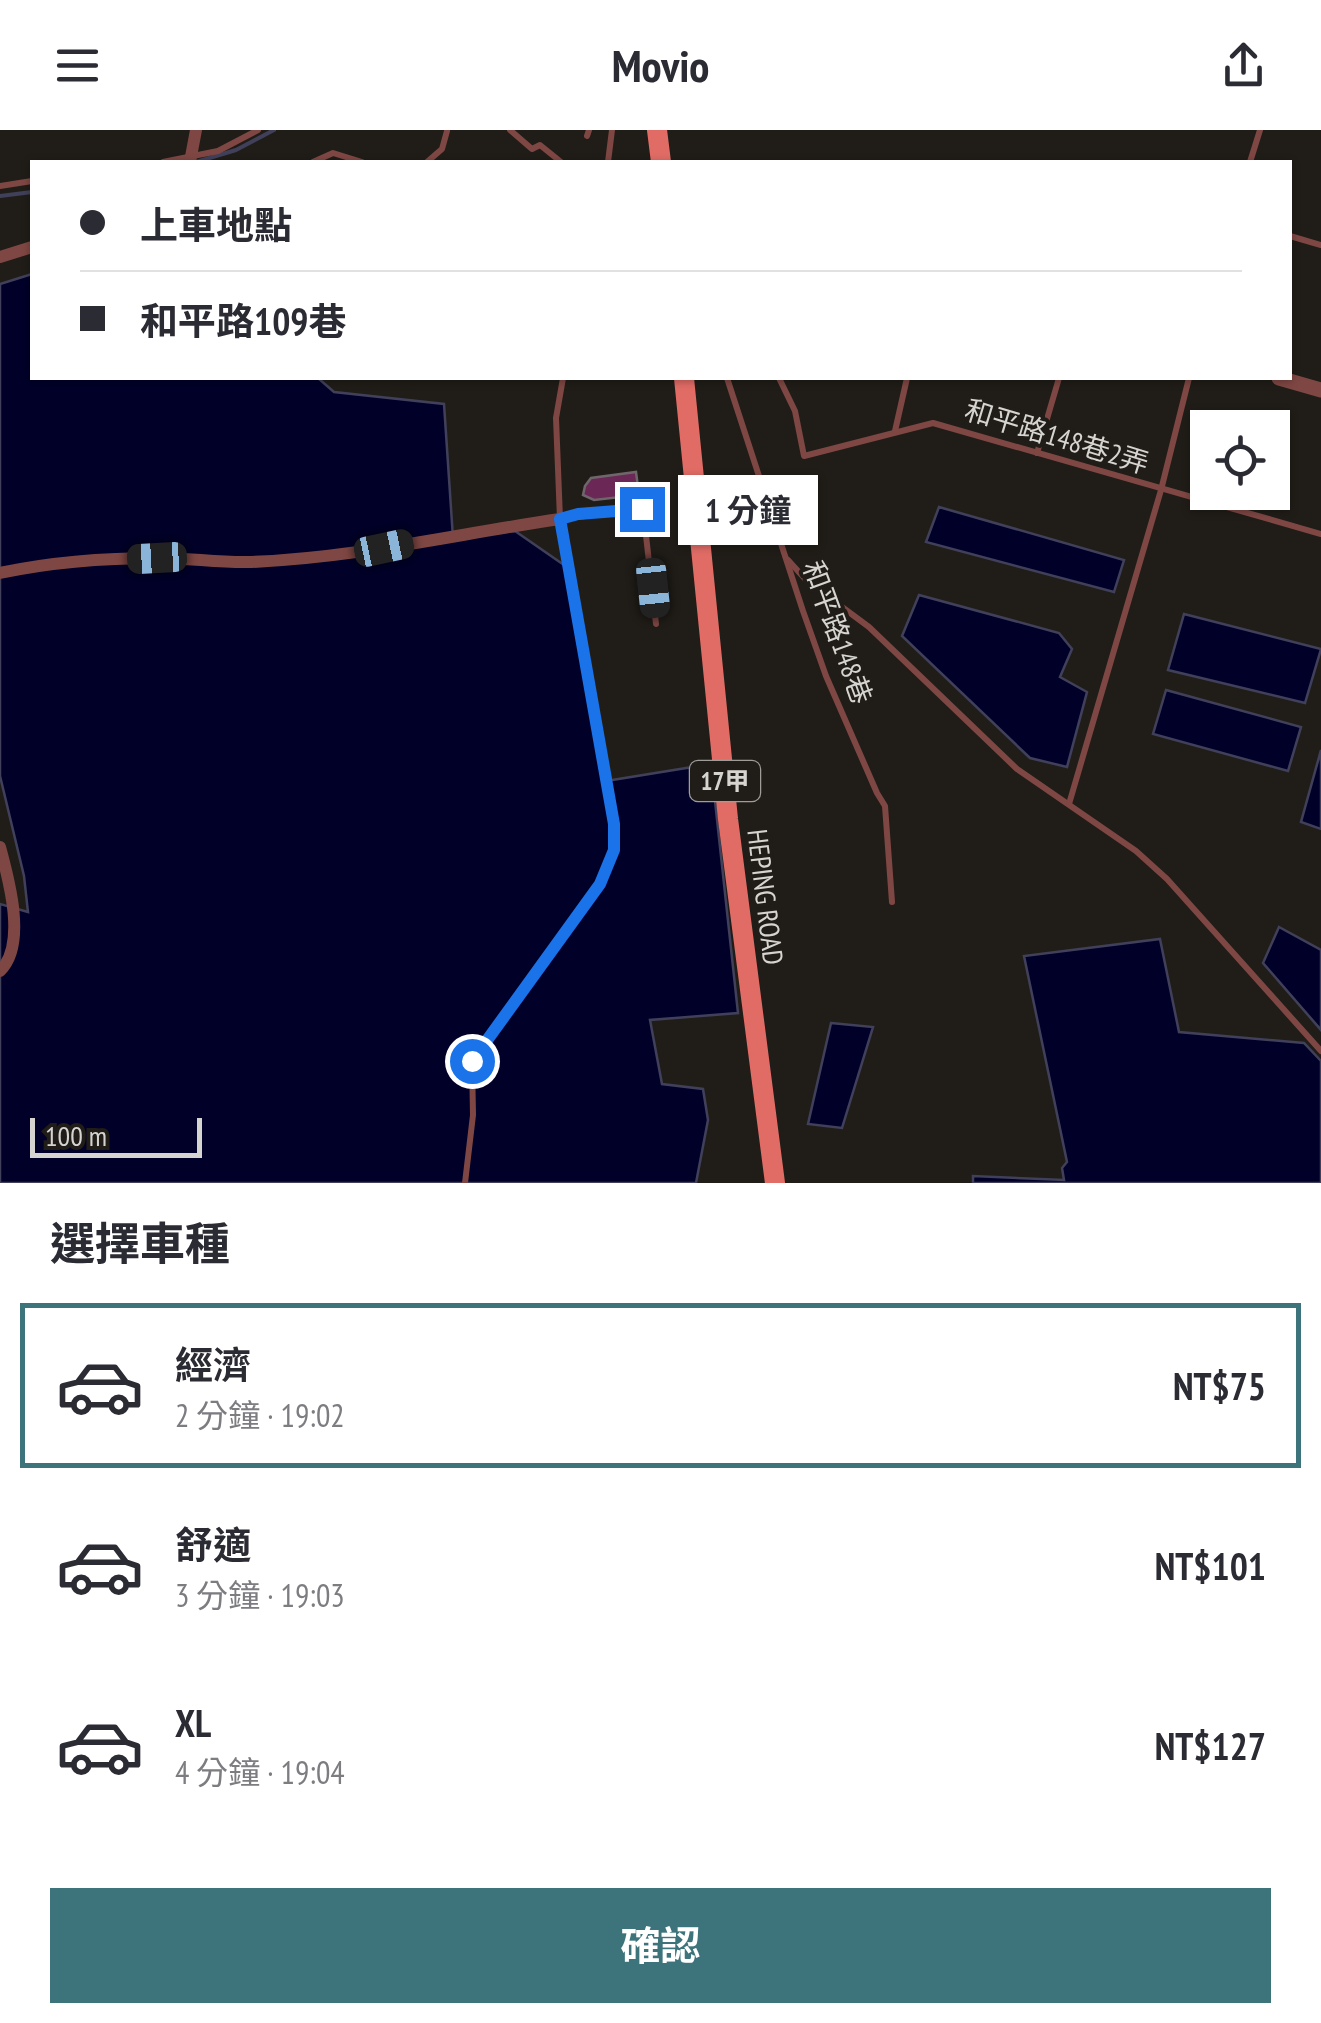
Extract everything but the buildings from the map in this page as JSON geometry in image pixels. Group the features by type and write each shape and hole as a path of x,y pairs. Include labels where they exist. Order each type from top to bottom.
{"main road":[{"path":"657,130 661,160"},
{"name":"HEPING ROAD","path":"684,380 728,819 775,1183"}],"street":[{"path":"190,160 196,130"},
{"path":"0,257 30,248"},
{"path":"1286,380 1321,390"},
{"path":"0,573 157,558 249,562 357,554 560,519"},
{"path":"0,847 9,879 14,932 13,954 0,971"}],"lane":[{"path":"190,160 218,151 258,130"},
{"path":"510,130 532,149 540,144 559,160"},
{"path":"608,160 612,130"},
{"path":"1251,160 1260,130"},
{"path":"430,160 442,149 447,131"},
{"path":"318,160 333,152 356,160"},
{"path":"0,186 30,182"},
{"path":"1292,237 1321,245"},
{"path":"465,1183 475,1054 600,884 614,850 614,824 560,519 556,418 564,380"},
{"name":"和平路148巷","path":"728,380 826,676 876,794 885,806 892,902"},
{"name":"和平路148巷2弄","path":"780,380 795,411 804,456 933,423 1321,534"},
{"path":"895,431 907,380"},
{"path":"1037,453 1058,380"},
{"path":"1069,804 1161,490 1188,380"},
{"path":"560,519 642,509 656,624"},
{"path":"788,560 807,581 870,627 1017,769 1136,851 1168,879 1321,1051"}],"water":[{"path":"30,275 30,380 320,380 334,392 444,404 453,538 515,531 564,565 606,781 711,764 738,1013 650,1020 662,1084 703,1089 708,1120 696,1183 0,1183 0,904 28,912 24,876 0,776 0,284"},
{"path":"939,507 1124,560 1114,592 926,542"},
{"path":"919,595 1059,633 1072,649 1060,677 1087,692 1067,767 1030,758 902,636"},
{"path":"1184,614 1321,649 1305,703 1168,670"},
{"path":"1166,690 1301,727 1288,771 1153,734"},
{"path":"1321,750 1321,829 1301,822"},
{"path":"1279,927 1321,950 1321,1030 1263,963"},
{"path":"1160,939 1179,1032 1304,1043 1321,1061 1321,1183 973,1183 973,1176 1064,1180 1062,1168 1067,1162 1024,956"},
{"path":"831,1023 873,1027 842,1128 808,1124"}],"waterway":[{"path":"203,160 236,150 274,130"},
{"path":"0,196 30,192"}],"route":[{"path":"472,1061 600,884 614,850 614,824 560,519 642,509"}]}
